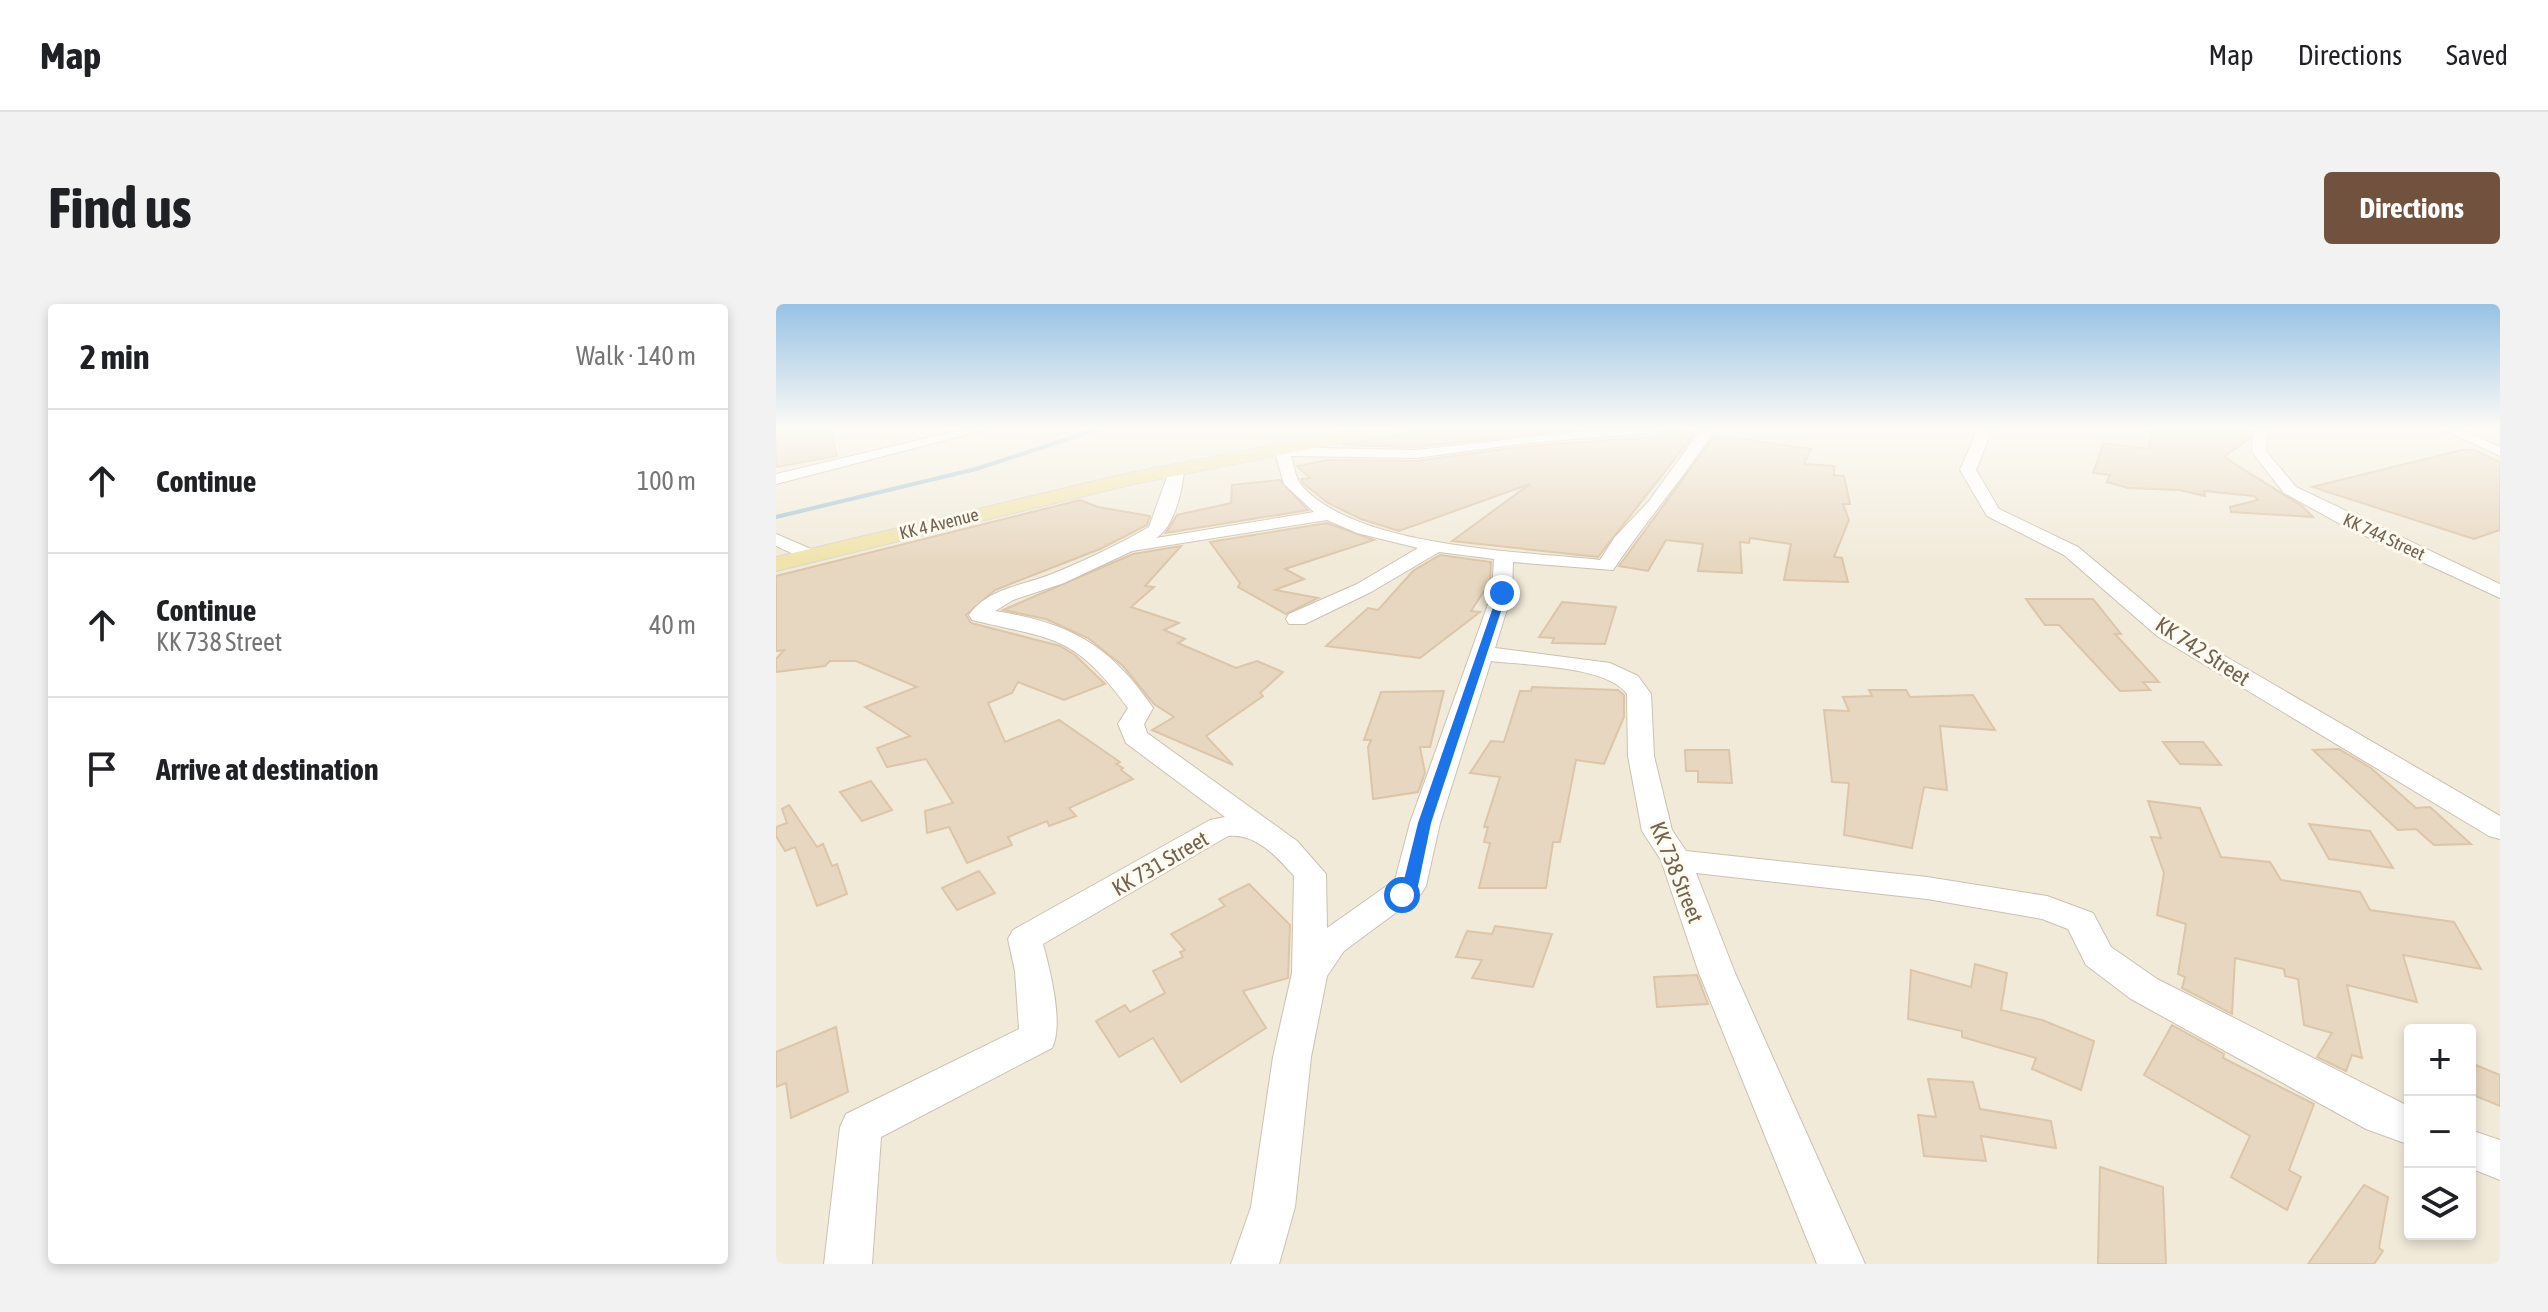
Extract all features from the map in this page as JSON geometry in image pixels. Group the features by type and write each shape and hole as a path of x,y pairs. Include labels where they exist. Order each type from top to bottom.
{"main road":[{"name":"KK 4 Avenue","path":"776,564 1156,474"}],"street":[{"path":"776,479 797,474"},
{"path":"1176,474 1176,490 1162,510 1157,530 1127,548 1046,583 1010,594 986,607 980,615 1060,631 1102,657 1141,708 1131,724 1135,737 1150,745 1180,772 1228,803 1249,824 1286,848 1310,874 1310,973 1292,1057 1273,1207 1255,1264"},
{"path":"1287,474 1292,486 1328,515 1388,535 1436,546 1606,566 1621,541 1655,505 1677,474"},
{"name":"KK 742 Street","path":"1970,474 1993,512 2071,551 2184,644 2500,829"},
{"name":"KK 744 Street","path":"2277,474 2290,490 2350,522 2500,592"},
{"path":"1127,548 1235,534 1328,515"},
{"path":"776,539 811,556"},
{"path":"1297,619 1364,588 1436,546"},
{"path":"1310,973 1332,942 1410,886 1425,823 1502,593 1504,555"},
{"name":"KK 738 Street","path":"1483,653 1610,670 1630,681 1639,694 1641,756 1657,831 1676,860 1717,973 1841,1264"},
{"name":"KK 731 Street","path":"848,1264 861,1127 1039,1037 1033,971 1025,939 1221,827 1249,824"},
{"path":"1676,860 1849,878 2047,908 2081,921 2098,956 2144,989 2381,1116 2404,1124"},
{"path":"2476,1151 2500,1160"}],"shaded area":[{"path":"776,474 2500,474 2500,1264 776,1264"}],"building":[{"path":"1305,474 1663,474 1598,557 1452,541 1530,484 1399,531 1361,519 1328,503 1301,479 1310,478"},
{"path":"1687,474 1844,476 1850,504 1843,504 1849,520 1834,557 1842,558 1848,582 1784,580 1791,544 1750,538 1749,543 1740,542 1742,573 1698,571 1703,544 1666,540 1648,571 1619,566"},
{"path":"2100,474 2251,474 2302,506 2313,517 2231,512 2230,507 2258,500 2254,496 2204,491 2205,496 2179,490 2128,488 2107,482 2110,475"},
{"path":"2366,474 2500,474 2500,530 2474,539 2312,487"},
{"path":"1280,480 1308,510 1166,533 1177,515 1231,503 1232,485"},
{"path":"1080,500 1098,507 1150,516 1147,525 1100,549 995,590 966,615 971,623 1060,646 1075,655 1105,684 1064,700 1018,682 1012,693 988,703 1005,742 1059,720 1120,762 1116,764 1133,779 1069,808 1076,816 1049,826 1047,821 1008,837 1012,845 967,863 949,827 927,833 925,811 953,803 926,759 887,767 877,748 910,736 865,707 917,687 856,661 830,661 825,666 776,672 776,659 784,650 776,651 776,576"},
{"path":"1327,523 1374,540 1285,569 1304,579 1275,590 1318,598 1286,614 1238,587 1240,583 1210,542"},
{"path":"1181,546 1145,586 1154,587 1131,607 1179,623 1164,630 1185,639 1178,643 1236,668 1257,661 1283,672 1260,693 1263,696 1206,736 1233,765 1152,730 1174,717 1154,704 1123,666 1088,638 1046,619 1003,610 1133,554"},
{"path":"1440,555 1491,562 1490,582 1471,611 1480,612 1420,658 1326,646 1368,608 1378,610 1413,571"},
{"path":"2026,599 2093,599 2121,634 2115,634 2159,682 2143,682 2150,690 2120,691 2059,625 2045,625"},
{"path":"1562,602 1616,607 1605,644 1552,643 1554,638 1539,637"},
{"path":"1532,687 1618,690 1624,695 1624,717 1604,764 1576,760 1560,842 1553,842 1546,888 1479,888 1490,843 1484,842 1488,827 1484,827 1500,777 1470,773 1491,741 1504,742 1520,691 1531,691"},
{"path":"1869,690 1906,690 1910,697 1973,695 1995,730 1940,726 1947,790 1924,787 1912,848 1844,835 1849,783 1832,782 1824,710 1849,711 1843,697 1872,696"},
{"path":"1444,691 1430,747 1420,747 1425,773 1418,792 1373,799 1368,747 1371,740 1364,740 1381,692"},
{"path":"2163,742 2203,742 2221,765 2180,764"},
{"path":"2339,749 2371,768 2416,808 2430,807 2471,844 2434,845 2416,829 2398,830 2313,750"},
{"path":"1685,750 1729,750 1732,783 1698,782 1698,771 1686,771"},
{"path":"871,781 892,810 862,821 840,792"},
{"path":"2148,801 2200,808 2221,857 2270,862 2281,880 2360,892 2370,910 2454,922 2481,969 2403,955 2417,1002 2347,985 2362,1058 2352,1055 2346,1071 2317,1057 2332,1033 2304,1025 2298,979 2285,976 2284,969 2235,958 2232,1014 2182,988 2185,977 2178,974 2186,924 2157,915 2164,873 2151,837 2161,838"},
{"path":"789,805 817,847 823,844 832,866 837,864 847,894 817,906 795,847 785,851 776,836 776,827 787,823 782,809"},
{"path":"2309,824 2370,831 2393,868 2329,859"},
{"path":"979,871 995,893 957,910 942,888"},
{"path":"1249,884 1290,925 1288,978 1243,991 1266,1028 1181,1082 1153,1038 1119,1057 1096,1021 1125,1005 1130,1012 1165,993 1153,971 1183,957 1180,952 1185,950 1171,934 1225,906 1219,899"},
{"path":"1495,926 1552,934 1533,987 1472,978 1482,960 1456,957 1467,931 1492,934"},
{"path":"1975,964 2007,973 2001,1010 2042,1020 2094,1041 2081,1090 2032,1069 2036,1058 1962,1037 1962,1031 1908,1019 1911,970 1971,987"},
{"path":"1697,975 1708,1004 1657,1007 1654,977"},
{"path":"2172,1025 2224,1054 2223,1058 2314,1104 2289,1170 2301,1177 2287,1210 2231,1177 2250,1136 2144,1075"},
{"path":"836,1027 848,1092 791,1118 786,1083 776,1087 776,1052"},
{"path":"2476,1065 2500,1075 2500,1106 2476,1096"},
{"path":"1928,1079 1973,1082 1980,1109 2051,1121 2056,1148 1981,1136 1986,1161 1924,1156 1918,1115 1936,1117"},
{"path":"2100,1167 2163,1187 2166,1264 2098,1264"},
{"path":"2364,1185 2388,1197 2379,1248 2383,1251 2374,1264 2308,1264"}],"waterway":[{"path":"776,517 956,474"}],"route":[{"path":"1402,895 1410,886 1425,823 1502,593"}]}
